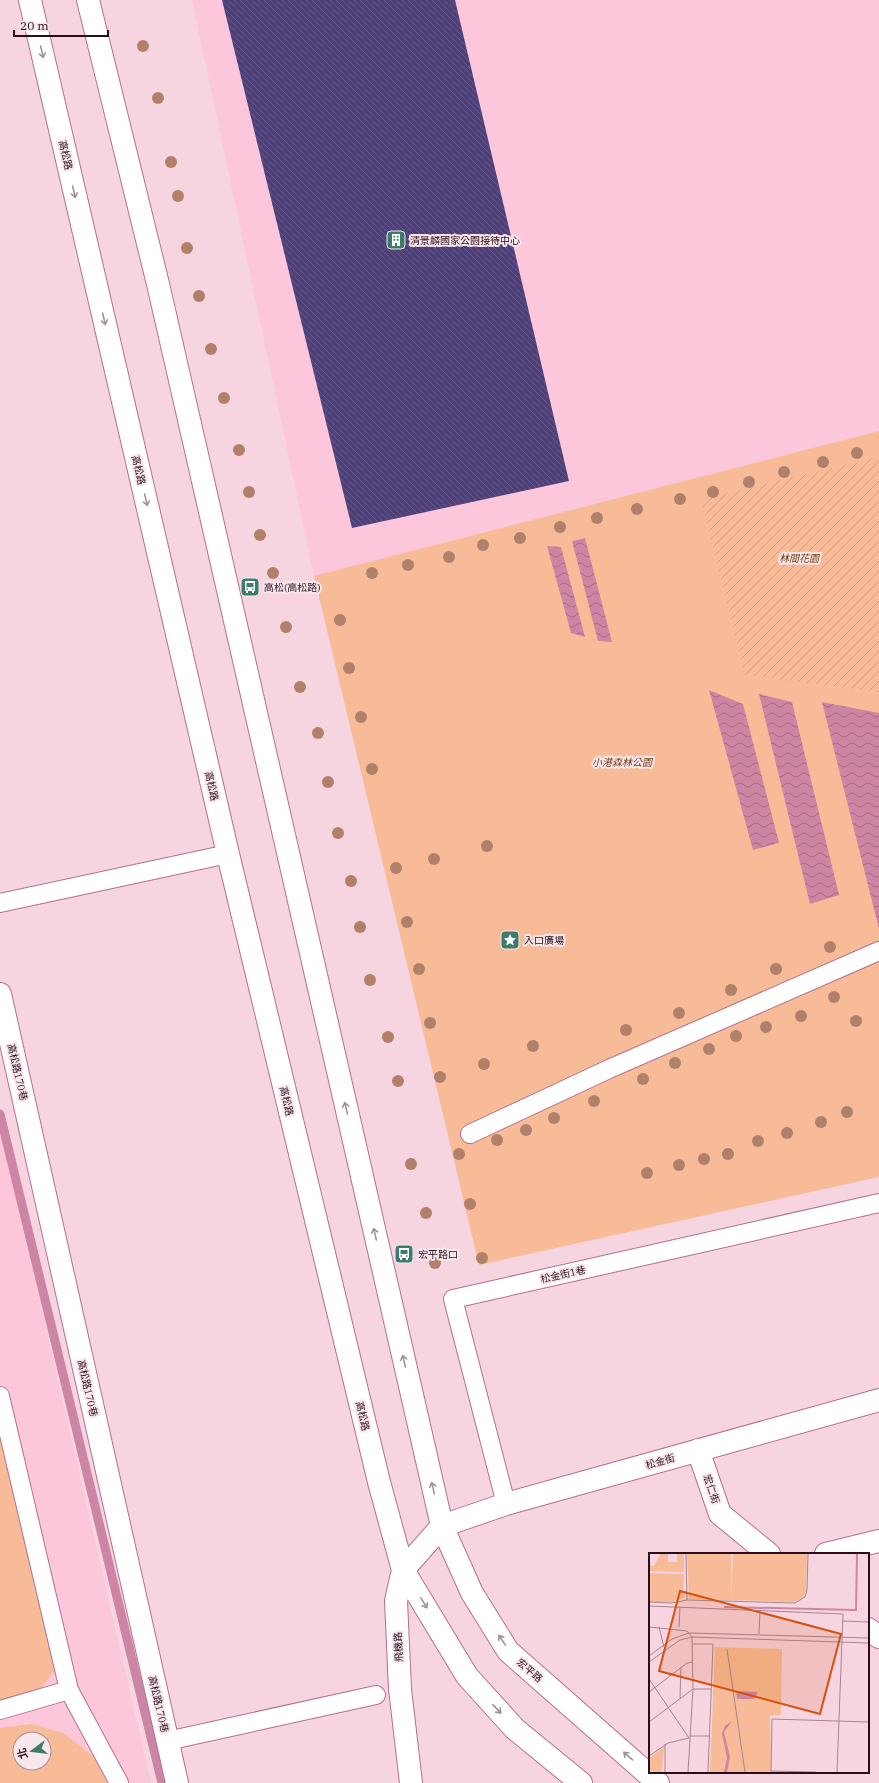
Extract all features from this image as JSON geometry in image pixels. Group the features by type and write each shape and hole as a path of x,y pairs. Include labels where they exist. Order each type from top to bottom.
{"street":[{"name":"高松路","path":"30,0 228,854 379,1482 403,1570"},
{"path":"88,0 163,307 442,1526"},
{"name":"高松路170巷","path":"0,994 177,1783"},
{"name":"松金街","path":"442,1526 506,1504 879,1400"},
{"name":"宏仁街","path":"698,1450 720,1514 769,1553"},
{"name":"飛機路","path":"411,1783 400,1689 396,1602 403,1570 442,1526"},
{"name":"宏平路","path":"442,1526 472,1593 508,1651 657,1783"},
{"path":"830,1553 879,1541"},
{"path":"403,1570 467,1676 515,1729 581,1783"},
{"path":"869,1630 879,1637"}],"lane":[{"path":"0,903 228,854"},
{"path":"470,1134 608,1069 879,951"},
{"name":"松金街1巷","path":"506,1504 453,1299 879,1203"},
{"path":"0,1396 69,1690 119,1783"},
{"path":"0,1710 69,1690"},
{"path":"167,1741 376,1695"}],"shaded area":[{"path":"192,0 879,0 879,431 314,576"},
{"path":"0,1130 151,1783 0,1783"}],"green space":[{"name":"小港森林公園","path":"879,431 879,1177 479,1265 314,576"},
{"name":"林間花園","path":"879,457 879,692 745,675 701,499"},
{"path":"0,1438 55,1670 41,1688 0,1700"},
{"path":"31,1724 63,1733 93,1756 107,1783 0,1783 0,1728"}],"water":[{"path":"585,538 612,642 598,641 572,541"},
{"path":"547,546 561,547 585,637 571,633"},
{"path":"709,690 743,704 779,843 753,850"},
{"path":"759,694 792,702 839,895 810,904"},
{"path":"822,702 879,713 879,929"}],"building":[{"name":"清景麟國家公園接待中心","path":"222,0 455,0 569,481 352,528"}],"waterway":[{"path":"0,1114 162,1783"}],"place":[{"name":"清景麟國家公園接待中心","path":"396,240"},
{"name":"高松(高松路)","path":"250,587"},
{"name":"入口廣場","path":"510,940"},
{"name":"宏平路口","path":"404,1254"}]}
